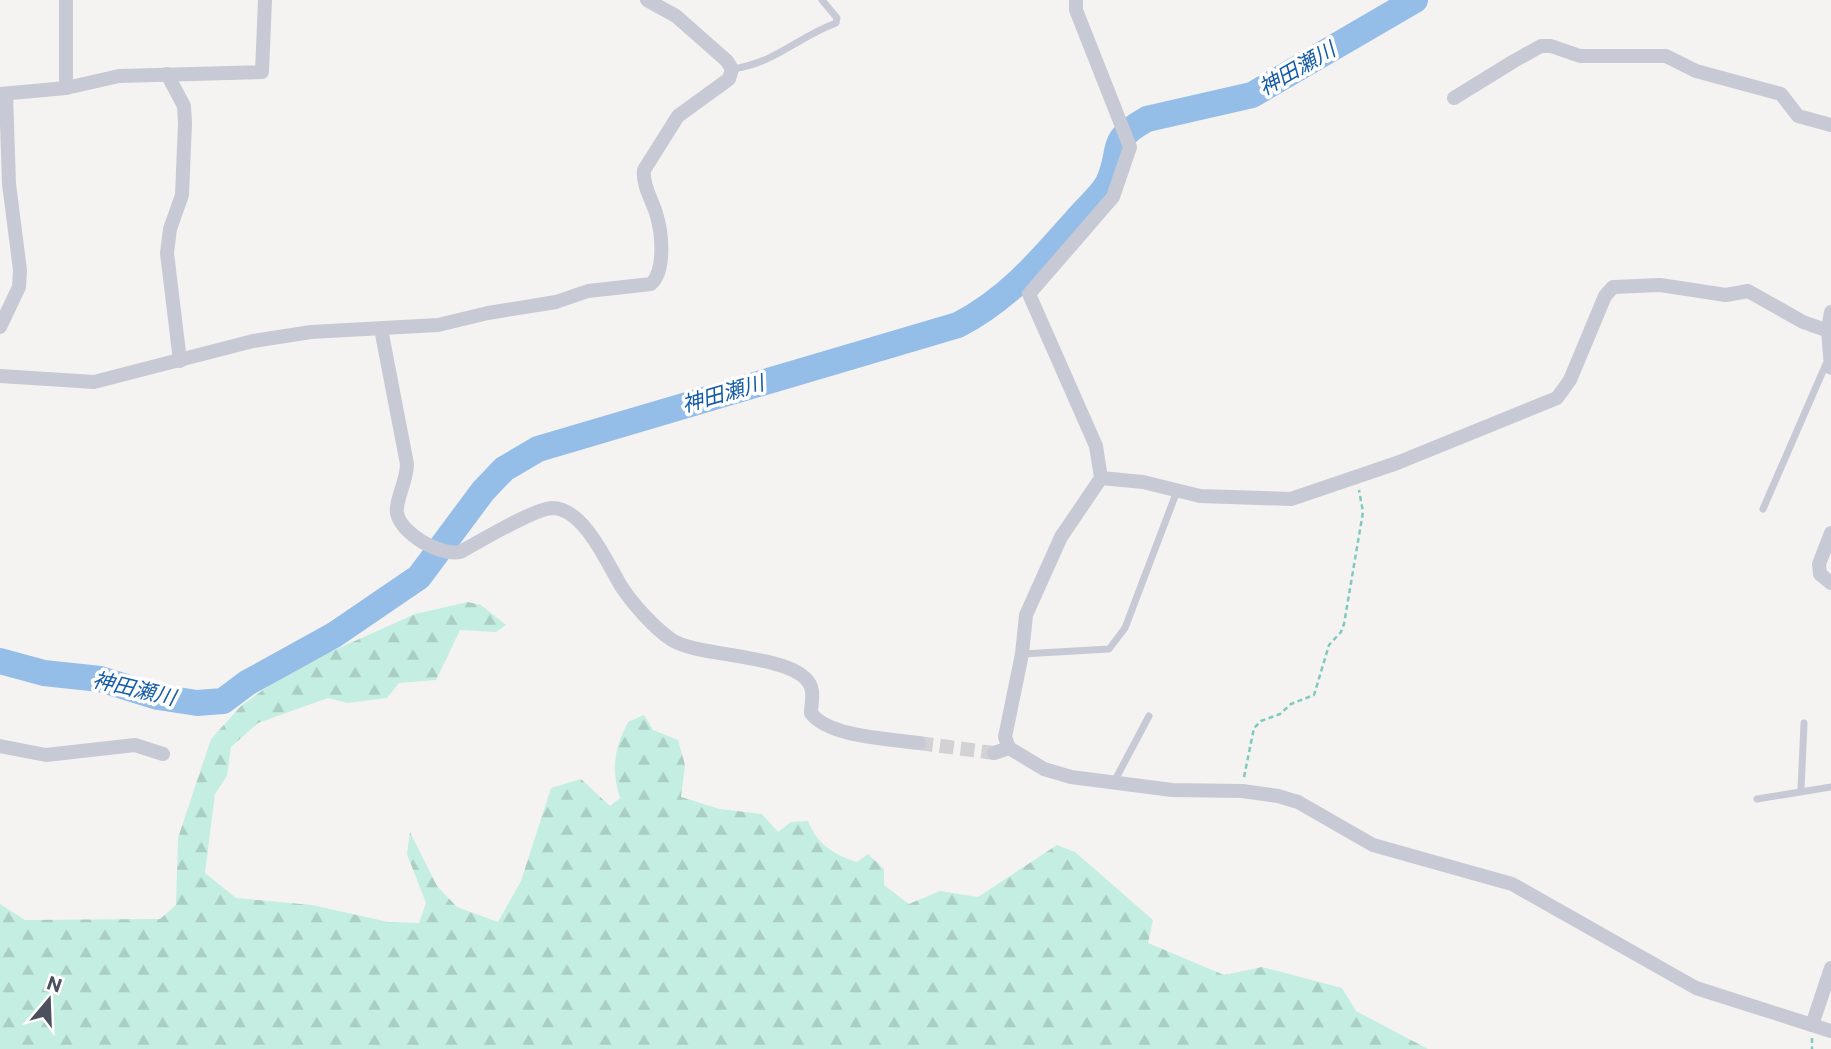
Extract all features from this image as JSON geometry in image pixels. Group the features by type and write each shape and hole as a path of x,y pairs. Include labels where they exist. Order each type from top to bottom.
{"street":[{"path":"66,0 66,88"},
{"path":"0,327 19,287 20,270 9,184 3,94 66,88 119,76 262,72 265,0"},
{"path":"0,376 94,382 253,341 311,332 438,325 488,313 556,302 588,290 651,284 659,277 658,229 643,170 678,116 729,79 732,69 727,61 676,16 647,0"},
{"path":"1076,0 1076,10 1130,147 1113,197 1029,294 1096,446 1101,478 1061,537 1026,615 1022,654 1004,737 1009,748 1044,769 1071,778 1172,790 1242,791 1298,802 1373,845 1512,884 1696,988 1831,1031"},
{"path":"1454,98 1541,46 1551,46 1580,56 1666,56 1696,71 1781,94 1798,116 1831,125"},
{"path":"167,74 184,106 185,123 182,195 170,229 167,253 180,361"},
{"path":"1101,478 1247,499 1291,499 1359,477 1557,398 1570,380 1605,296 1613,287 1660,285 1726,295 1748,291 1803,322 1829,331"},
{"path":"1831,312 1831,368"},
{"path":"381,329 407,464 407,480 397,504 397,515 404,526 438,551 460,552 532,515 551,508 564,511 584,527 601,549 622,588 672,640 707,652 784,665 809,682 813,692 811,713 815,719 857,735 919,743"},
{"path":"1831,533 1819,564 1821,574 1831,583"},
{"path":"0,746 46,755 135,745 163,754"},
{"path":"994,753 1009,748"},
{"path":"1812,1026 1831,968"}],"lane":[{"path":"732,69 770,60 810,33 836,23 837,18 822,0"},
{"path":"1763,509 1826,364 1830,361"},
{"path":"1022,654 1109,649 1116,643 1125,628 1177,491"},
{"path":"1114,783 1149,716"},
{"path":"1801,790 1804,723"},
{"path":"1757,799 1831,787"}],"path":[{"path":"1242,791 1254,728 1261,721 1280,714 1291,704 1311,699 1329,645 1341,632 1363,512 1359,477"}],"green space":[{"path":"468,602 481,605 506,625 496,632 460,630 436,680 399,683 387,698 347,703 328,698 258,723 231,747 227,776 215,794 205,873 236,898 312,905 388,922 419,923 426,903 407,854 410,832 437,886 457,907 498,922 521,881 551,788 581,779 610,806 620,798 615,778 615,759 620,741 628,722 644,715 653,730 678,740 685,765 681,797 720,809 762,814 778,832 791,822 808,821 821,842 841,856 857,862 868,854 884,869 884,885 909,904 940,891 978,897 1057,845 1075,852 1153,920 1148,943 1224,975 1262,967 1342,988 1356,1011 1428,1049 0,1049 0,904 25,920 160,919 176,905 178,838 211,739 241,706 290,670 415,614"}],"waterway":[{"name":"神田瀬川","path":"0,661 44,673 100,679 158,697 197,703 223,701 247,683 334,635 419,577 483,491 504,469 538,449 958,325 1008,291 1050,250 1108,183 1118,146 1134,127 1147,119 1252,95 1415,0"}],"tunnel":[{"path":"919,743 994,753"}]}
